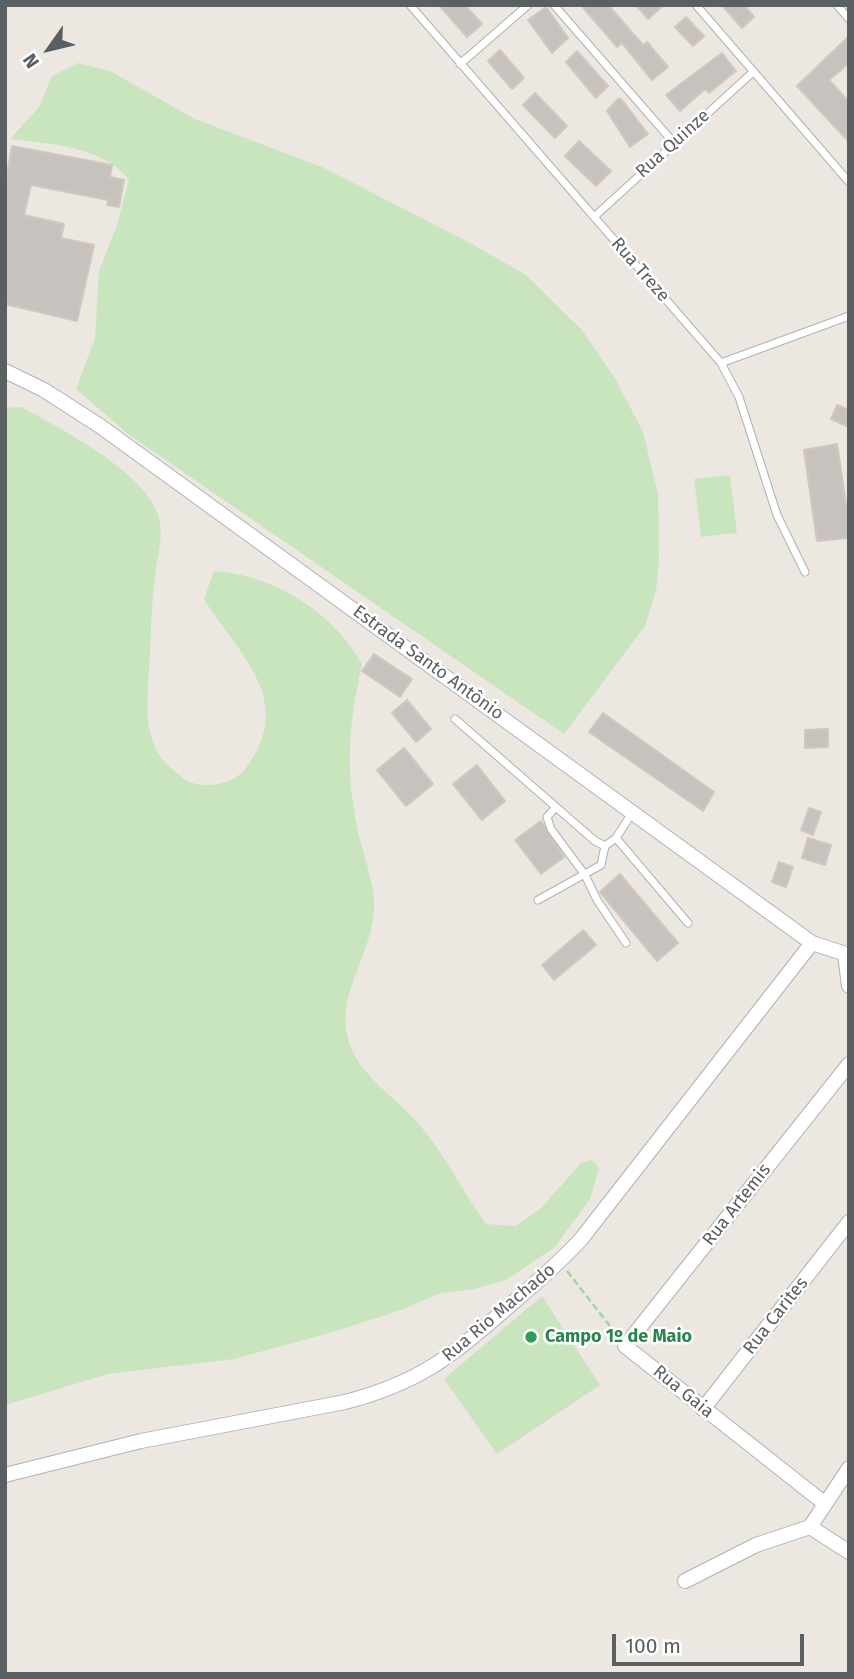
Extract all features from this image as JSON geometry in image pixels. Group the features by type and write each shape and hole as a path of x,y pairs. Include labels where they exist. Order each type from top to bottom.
{"street":[{"name":"Estrada Santo Antônio","path":"5,372 44,390 100,426 812,943 847,955"},
{"name":"Rua Rio Machado","path":"5,1475 141,1441 378,1394 447,1360 561,1262 812,943"},
{"path":"847,955 849,986"},
{"name":"Rua Artemis","path":"625,1346 849,1064"},
{"name":"Rua Carites","path":"702,1409 849,1223"},
{"name":"Rua Gaia","path":"625,1346 824,1503"},
{"path":"685,1581 756,1545 810,1527 849,1468"},
{"path":"810,1527 849,1552"}],"lane":[{"name":"Rua Treze","path":"410,5 721,363 739,397 777,515 805,572"},
{"path":"460,64 528,5"},
{"path":"554,5 674,144"},
{"path":"696,5 849,182"},
{"path":"837,5 849,19"},
{"name":"Rua Quinze","path":"594,217 753,72"},
{"path":"721,363 849,316"},
{"path":"455,719 555,808 605,846"},
{"path":"555,808 547,820 585,875 597,900 626,943"},
{"path":"538,900 600,865 605,846 616,838 632,813"},
{"path":"616,838 688,923"}],"path":[{"path":"561,1262 625,1346"}],"green space":[{"path":"78,63 110,71 195,119 322,167 472,244 526,275 582,330 616,380 643,432 658,494 659,560 656,591 645,626 564,734 128,434 76,389 95,338 99,271 117,225 129,179 104,159 89,153 59,145 10,139 39,107 52,76"},
{"path":"21,407 118,466 135,481 157,512 161,535 152,611 148,724 155,748 162,759 180,776 194,783 210,785 227,782 237,776 246,768 260,743 266,721 264,699 257,679 204,599 214,571 258,580 280,588 300,600 335,628 362,664 354,706 350,764 353,805 371,879 374,910 371,929 346,1012 346,1030 351,1048 363,1068 410,1114 427,1135 486,1224 516,1226 541,1208 581,1163 592,1160 599,1168 590,1199 555,1247 506,1280 475,1289 440,1293 404,1309 333,1332 234,1359 108,1374 5,1405 5,408"},
{"path":"730,475 737,533 701,537 694,479"},
{"name":"Campo 1º de Maio","path":"542,1296 600,1385 497,1454 444,1379"}],"building":[{"path":"439,5 465,5 482,24 467,37"},
{"path":"581,5 608,5 643,45 647,42 668,67 652,80 622,43 617,47"},
{"path":"636,5 664,5 648,19"},
{"path":"722,5 744,5 754,17 742,28"},
{"path":"546,7 568,38 552,53 528,20"},
{"path":"686,17 704,36 693,46 675,27"},
{"path":"849,36 849,63 829,80 849,102 849,142 797,86"},
{"path":"500,50 524,78 512,89 488,61"},
{"path":"577,51 608,86 596,98 566,62"},
{"path":"722,53 736,71 709,93 705,89 680,111 666,95"},
{"path":"535,93 567,126 555,138 523,105"},
{"path":"621,99 648,134 630,147 607,111"},
{"path":"579,141 611,171 596,186 565,156"},
{"path":"12,146 112,165 110,177 124,180 119,207 107,205 108,200 31,185 24,215 64,224 61,238 94,245 77,321 5,304 5,186"},
{"path":"837,405 849,410 849,427 831,419"},
{"path":"837,444 846,504 849,504 849,538 817,541 804,450"},
{"path":"374,654 412,679 400,697 362,671"},
{"path":"407,700 431,729 416,742 392,713"},
{"path":"603,713 714,792 703,811 589,732"},
{"path":"828,729 828,747 805,748 805,730"},
{"path":"404,748 433,784 406,806 377,770"},
{"path":"477,765 505,801 482,820 453,784"},
{"path":"809,808 821,812 813,835 801,830"},
{"path":"541,821 564,857 541,874 515,840"},
{"path":"808,838 831,845 825,865 802,858"},
{"path":"779,862 793,867 786,887 772,882"},
{"path":"620,874 678,943 657,961 600,892"},
{"path":"583,930 596,945 554,980 542,965"}],"place":[{"name":"Campo 1º de Maio","path":"531,1337"}]}
